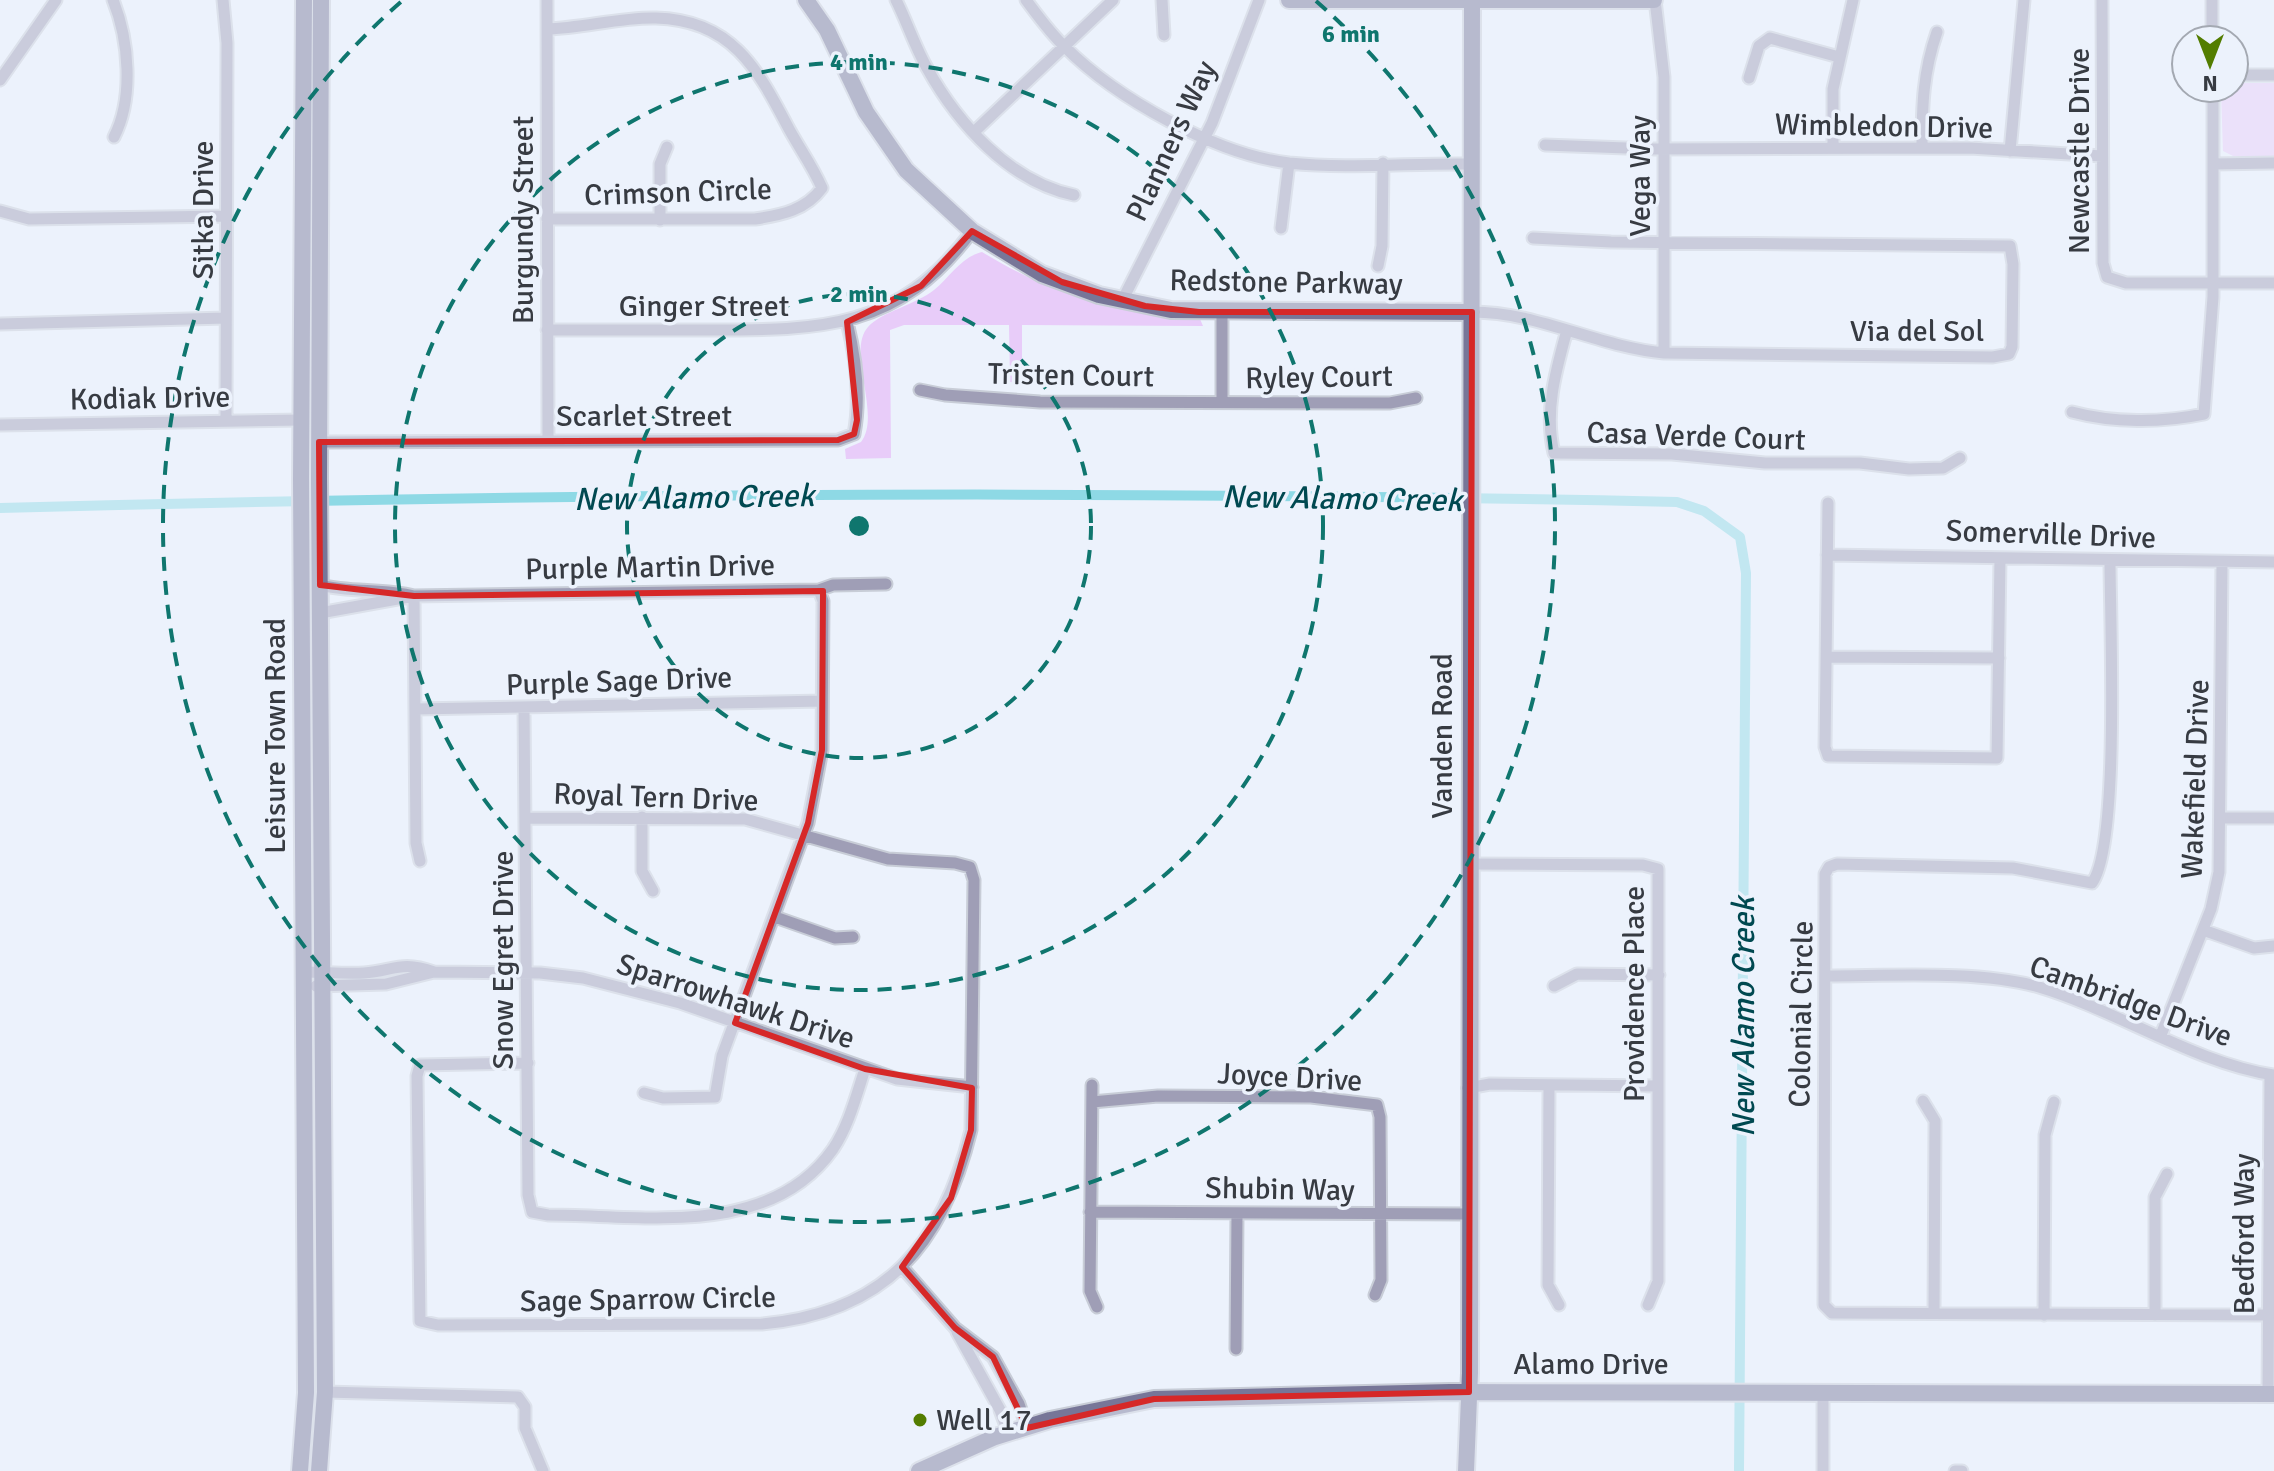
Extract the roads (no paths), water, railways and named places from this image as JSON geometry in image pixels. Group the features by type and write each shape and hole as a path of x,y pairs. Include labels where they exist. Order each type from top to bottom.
{"main road":[{"name":"Leisure Town Road","path":"304,0 301,531 325,1392 319,1471"},
{"name":"Leisure Town Road","path":"300,1471 306,1393 320,613 321,0"},
{"name":"Redstone Parkway","path":"806,0 827,30 866,112 886,143 927,192 972,231 1042,274 1122,301 1171,310 1472,312"},
{"path":"1289,0 1654,0"},
{"name":"Vanden Road","path":"1466,1471 1469,1392 1472,1"},
{"name":"Alamo Drive","path":"919,1471 1027,1428 1094,1409 1154,1399 1469,1392 2271,1394"}],"street":[{"path":"0,80 56,0"},
{"path":"113,0 122,28 125,62 124,117 114,137"},
{"name":"Sitka Drive","path":"223,0 227,43 226,420"},
{"name":"Burgundy Street","path":"547,0 548,440"},
{"path":"896,0 926,66 950,105 974,132 1012,166 1046,190 1074,195"},
{"path":"1026,0 1064,47 1126,95 1235,149 1289,163 1471,164"},
{"path":"974,132 1113,0"},
{"path":"1162,0 1164,35"},
{"name":"Planners Way","path":"1122,301 1205,136 1259,0"},
{"name":"Vega Way","path":"1654,0 1664,77 1664,353"},
{"path":"1833,148 1833,89 1853,0"},
{"path":"2010,151 2024,0"},
{"name":"Newcastle Drive","path":"2102,0 2103,263 2107,277 2118,283 2274,283"},
{"path":"2212,0 2212,24"},
{"name":"Crimson Circle","path":"547,29 584,28 655,18 697,26 721,37 759,72 822,188 812,202 783,214 755,219 547,219"},
{"path":"1922,148 1922,87 1937,32"},
{"path":"1749,78 1759,46 1770,38 1839,57"},
{"path":"2250,75 2274,75"},
{"path":"2072,412 2098,419 2180,419 2204,414 2213,283 2213,104"},
{"name":"Wimbledon Drive","path":"1545,145 1665,149 1922,148 2102,156"},
{"path":"660,220 660,164 667,147"},
{"path":"1281,228 1289,163"},
{"path":"1378,266 1382,246 1383,163"},
{"path":"2213,164 2274,163"},
{"path":"0,211 40,219 227,216"},
{"name":"Ginger Street","path":"547,330 784,330 847,322 889,305 921,286 946,263 972,231"},
{"path":"1533,238 1665,242"},
{"name":"Via del Sol","path":"1472,312 1512,314 1636,351 1993,357 2009,354 2013,333 2010,246 1665,242"},
{"path":"1222,312 1222,402"},
{"path":"0,324 226,318"},
{"name":"Scarlet Street","path":"319,442 838,440 854,434 857,378 847,322"},
{"name":"Casa Verde Court","path":"1567,330 1552,380 1550,431 1554,453 1672,454 1765,463 1860,463 1909,469 1943,468 1960,458"},
{"name":"Tristen Court","path":"920,390 1040,402 1222,402"},
{"name":"Ryley Court","path":"1222,402 1390,403 1416,398"},
{"name":"Kodiak Drive","path":"0,425 301,420"},
{"path":"1828,503 1825,747 1828,756 1997,758 2000,558"},
{"name":"Somerville Drive","path":"1827,555 2274,562"},
{"name":"Colonial Circle","path":"2110,561 2109,821 2098,875 2092,883 2013,868 1829,867 1825,874 1824,1305 1832,1313 2267,1315"},
{"name":"Wakefield Drive","path":"2161,1035 2217,889 2221,818 2222,562"},
{"name":"Purple Martin Drive","path":"320,613 414,596 819,590 833,585 886,584"},
{"name":"Purple Martin Drive","path":"320,585 346,591 393,591 414,596"},
{"path":"644,1093 663,1098 715,1097 722,1056 805,834 822,750 823,601 819,590"},
{"path":"414,596 416,843 420,861"},
{"path":"1827,657 1999,658"},
{"name":"Purple Sage Drive","path":"416,709 524,708 627,702 822,701"},
{"name":"Snow Egret Drive","path":"524,708 528,1195 532,1212 548,1215 706,1215 756,1207 801,1182 833,1148 846,1124 865,1069"},
{"path":"642,817 642,871 653,891"},
{"name":"Royal Tern Drive","path":"526,818 745,819 888,859 955,863 970,867"},
{"path":"2221,818 2274,818"},
{"name":"Providence Place","path":"1469,864 1643,865 1658,869 1658,1281 1648,1305"},
{"name":"Sage Sparrow Circle","path":"528,1063 420,1065 417,1076 420,1321 438,1325 762,1324 798,1321 859,1298 902,1267 938,1223 951,1198 971,1130 974,880 970,867"},
{"path":"775,917 835,938 853,937"},
{"path":"2203,930 2254,948 2274,946"},
{"name":"Sparrowhawk Drive","path":"313,979 368,973 396,966 418,967 434,972"},
{"name":"Sparrowhawk Drive","path":"313,979 386,984 434,972 527,973 583,978 632,989 865,1069 927,1085 972,1087"},
{"path":"1554,986 1577,974 1659,975"},
{"name":"Cambridge Drive","path":"1826,976 2022,982 2064,995 2209,1055 2272,1075"},
{"name":"Bedford Way","path":"2271,1394 2267,1315 2272,1075"},
{"path":"1468,1088 1490,1084 1658,1086"},
{"path":"1092,1085 1090,1291 1097,1307"},
{"path":"1549,1085 1548,1285 1559,1305"},
{"name":"Joyce Drive","path":"1092,1102 1173,1096 1311,1097 1377,1105 1380,1117 1380,1214"},
{"path":"1923,1101 1935,1121 1934,1313"},
{"path":"2044,1315 2045,1135 2054,1102"},
{"path":"2155,1315 2155,1197 2167,1174"},
{"name":"Shubin Way","path":"1090,1212 1468,1214"},
{"path":"1236,1349 1237,1213"},
{"path":"1375,1295 1381,1280 1380,1214"},
{"path":"902,1267 955,1328 993,1357 1019,1404 1027,1428"},
{"path":"955,1328 1000,1410 1009,1434"},
{"path":"325,1392 518,1397 525,1407 525,1428 539,1470"},
{"path":"1823,1392 1823,1471"},
{"path":"1955,1471 1962,1471"}],"waterway":[{"name":"New Alamo Creek","path":"0,508 629,496 1048,495 1677,502 1704,511 1740,537 1746,573 1739,1471"}],"place":[{"name":"Well 17","path":"920,1420"}]}
